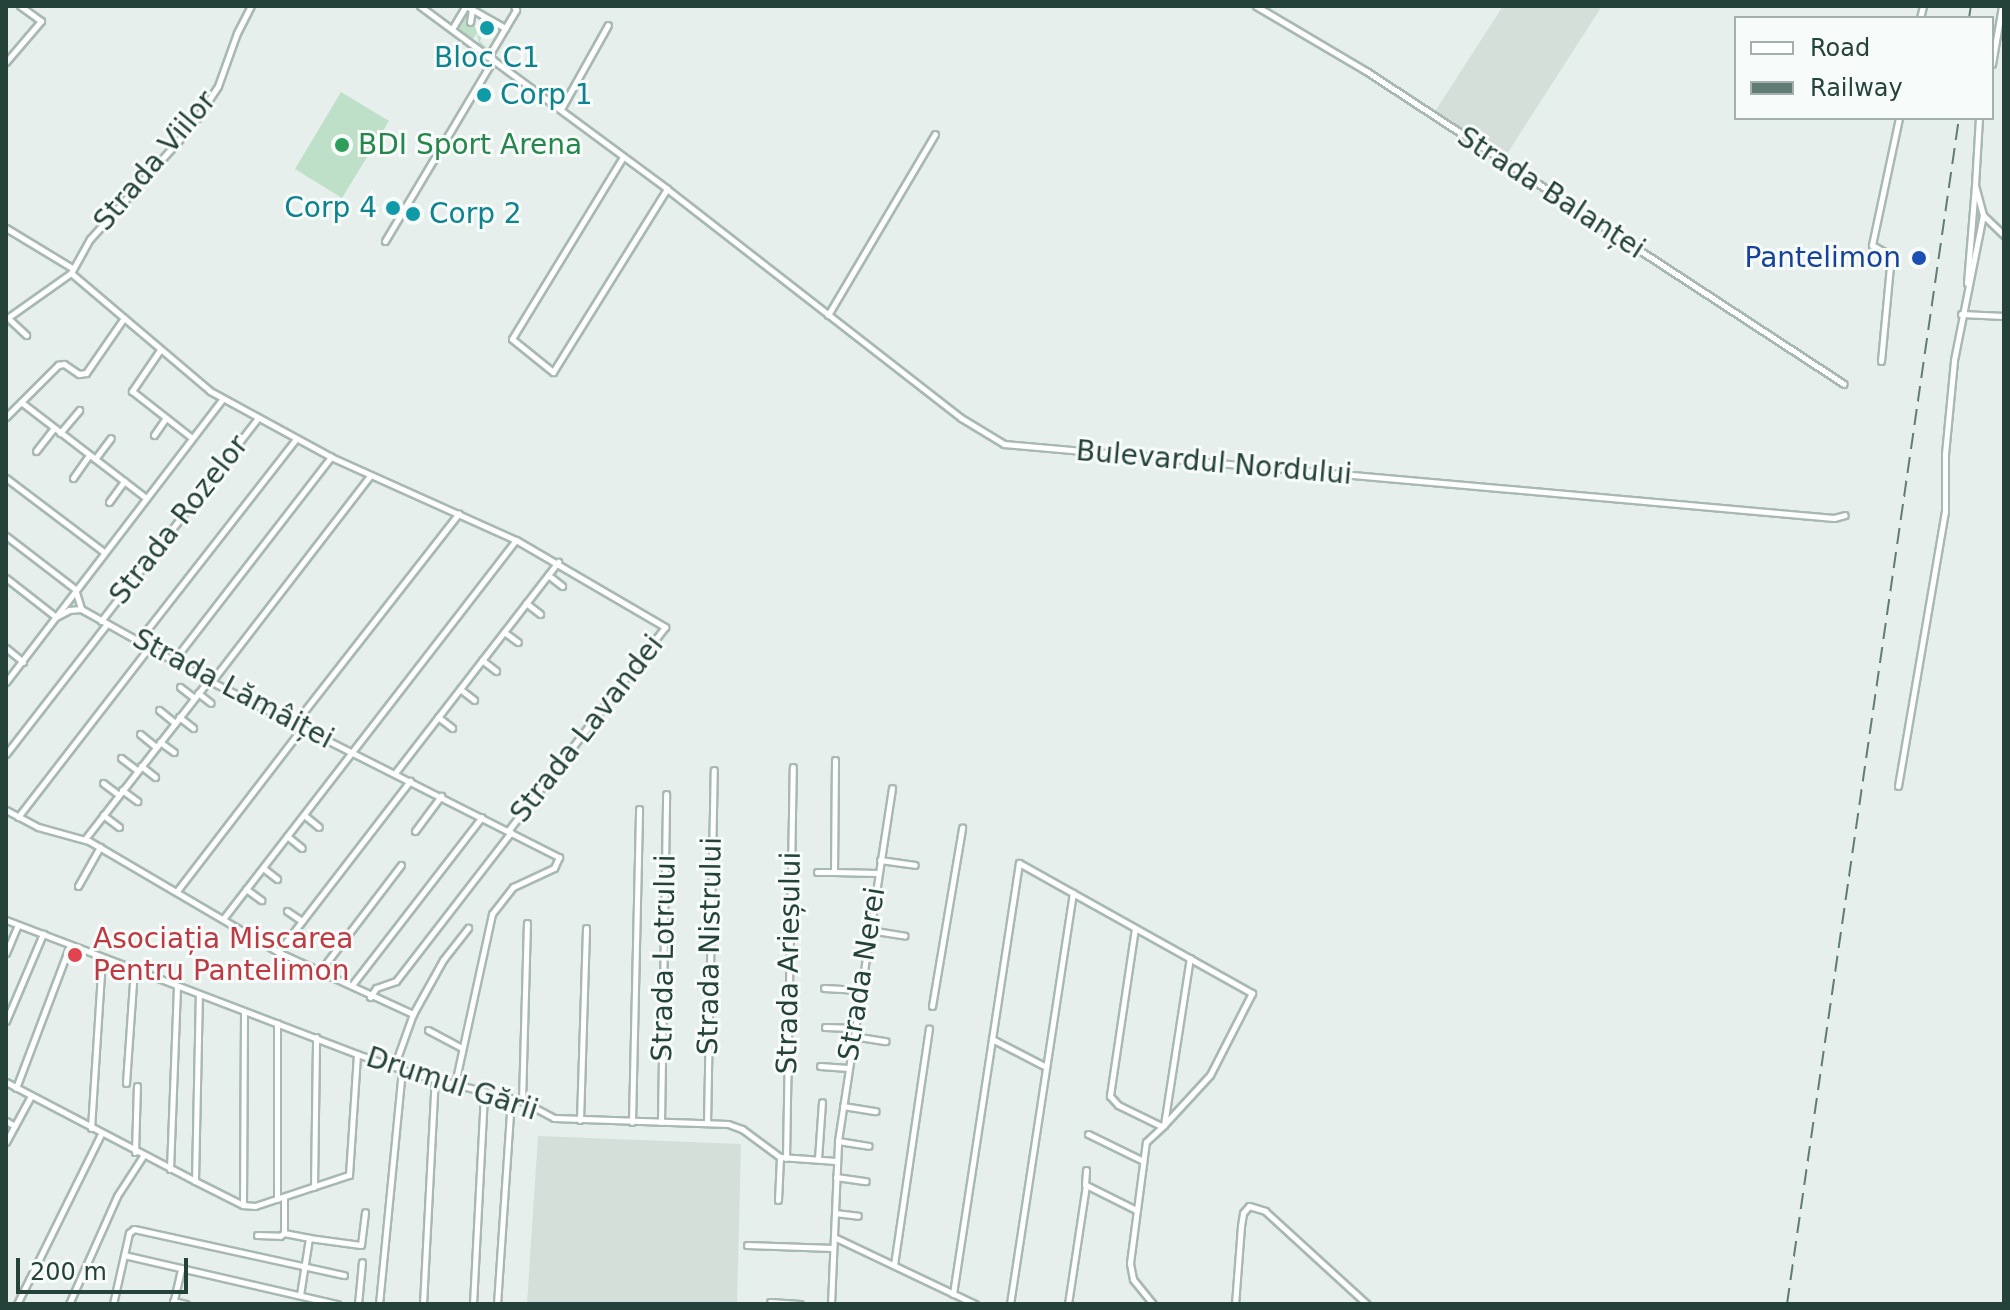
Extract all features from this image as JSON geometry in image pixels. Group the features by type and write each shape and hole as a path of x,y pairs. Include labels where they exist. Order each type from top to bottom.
{"street":[{"path":"6,62 41,21 20,6"},
{"path":"33,15 39,6"},
{"name":"Strada Viilor","path":"7,318 72,271 109,216 191,127 218,86 232,44 251,6"},
{"name":"Bulevardul Nordului","path":"420,6 667,189 961,418 988,436 1017,447 1834,518 1845,515"},
{"path":"385,241 491,58 516,10 514,6"},
{"name":"Strada Balanței","path":"1256,6 1366,71 1844,384"},
{"path":"1994,52 2002,6"},
{"path":"452,29 468,7"},
{"path":"468,7 505,28"},
{"path":"468,7 470,22"},
{"path":"561,109 608,25"},
{"path":"1881,361 1891,256 1872,245 1899,120"},
{"path":"1967,287 1979,120"},
{"path":"828,315 935,134"},
{"path":"623,157 512,339 553,372 667,189"},
{"path":"1898,786 1914,675 1931,608 1945,512 1945,454 1961,314 1983,215 1975,185"},
{"path":"1983,215 2004,235"},
{"path":"6,228 72,271 196,381 223,398 331,457 459,513 558,562 395,773"},
{"path":"1961,314 2004,316"},
{"path":"7,318 26,335"},
{"path":"6,417 58,365 64,364 79,374 86,373 124,318"},
{"path":"160,350 132,391 192,438"},
{"path":"7,680 223,398"},
{"path":"21,402 146,498"},
{"path":"60,433 79,410"},
{"path":"154,435 166,418"},
{"name":"Strada Rozelor","path":"6,754 258,418"},
{"path":"36,451 54,428"},
{"path":"73,478 111,438"},
{"path":"139,640 296,439"},
{"path":"174,660 331,457"},
{"path":"85,839 370,476"},
{"path":"6,478 104,552"},
{"path":"109,502 124,481"},
{"path":"295,723 459,513"},
{"path":"6,536 75,589 81,609 74,608 56,617"},
{"path":"223,919 516,540"},
{"name":"Strada Lavandei","path":"370,997 376,988 396,981 665,627 558,562"},
{"path":"548,575 562,586"},
{"path":"6,578 56,617"},
{"path":"526,603 540,614"},
{"name":"Strada Lămâiței","path":"81,609 210,681 353,751 560,859 554,868 513,887 492,914 463,1048"},
{"path":"504,632 518,642"},
{"path":"18,817 150,646"},
{"path":"6,648 23,662"},
{"path":"482,660 496,671"},
{"path":"180,687 211,703"},
{"path":"460,689 474,700"},
{"path":"159,710 193,728"},
{"path":"438,717 452,728"},
{"path":"177,891 303,727"},
{"path":"140,734 174,752"},
{"path":"121,758 155,777"},
{"path":"834,872 835,760"},
{"name":"Strada Arieșului","path":"778,1200 783,1158 793,767"},
{"name":"Strada Nistrului","path":"707,1123 714,770"},
{"path":"278,952 410,781"},
{"path":"103,783 137,801"},
{"name":"Strada Nerei","path":"836,1161 892,788"},
{"name":"Strada Lotrului","path":"661,1122 666,794"},
{"path":"415,831 441,796"},
{"path":"632,1122 639,809"},
{"path":"6,810 38,827 85,839 278,952 352,985 370,997 413,1014"},
{"path":"103,815 119,827"},
{"path":"304,815 319,827"},
{"path":"352,985 482,817"},
{"path":"932,1006 962,828"},
{"path":"287,836 302,848"},
{"path":"78,886 100,847"},
{"path":"880,860 915,865"},
{"path":"953,1294 1019,863 1252,993 1210,1075 1163,1126 1148,1137 1136,1210 1131,1274 1153,1304"},
{"path":"321,970 401,865"},
{"path":"263,868 277,879"},
{"path":"817,872 877,873"},
{"path":"246,889 261,900"},
{"path":"1010,1304 1073,893"},
{"path":"287,911 302,921"},
{"name":"Drumul Gării","path":"6,920 357,1054 402,1070 522,1101 554,1118 737,1126 783,1158"},
{"path":"522,1101 527,923"},
{"path":"6,953 18,924"},
{"path":"394,1067 413,1014 443,960 468,928"},
{"path":"580,1120 586,928"},
{"path":"1135,928 1110,1096 1118,1105 1163,1126"},
{"path":"869,930 905,936"},
{"path":"6,1021 43,934"},
{"path":"16,1088 70,945"},
{"path":"91,1129 102,958"},
{"path":"1163,1126 1190,958"},
{"path":"126,1083 134,970"},
{"path":"170,1169 177,986"},
{"path":"824,988 860,990"},
{"path":"195,1181 199,995"},
{"path":"243,1205 244,1011"},
{"path":"277,1023 284,1233"},
{"path":"825,1027 854,1028"},
{"path":"894,1265 929,1029"},
{"path":"428,1030 463,1048 455,1083"},
{"path":"853,1036 886,1041"},
{"path":"314,1187 316,1037"},
{"path":"992,1039 1046,1067"},
{"path":"6,1082 135,1152 243,1205 258,1205 349,1175 357,1054"},
{"path":"820,1066 848,1068"},
{"path":"379,1304 402,1070"},
{"path":"423,1304 435,1078"},
{"path":"135,1152 137,1086"},
{"path":"473,1304 484,1091"},
{"path":"6,1142 31,1096"},
{"path":"497,1304 511,1098"},
{"path":"818,1159 822,1102"},
{"path":"843,1106 876,1111"},
{"path":"6,1121 15,1126"},
{"path":"17,1304 101,1134"},
{"path":"1088,1134 1143,1161"},
{"path":"838,1141 869,1146"},
{"path":"69,1304 117,1196 143,1156"},
{"path":"783,1158 836,1161 831,1304"},
{"path":"1068,1304 1086,1170"},
{"path":"836,1177 866,1181"},
{"path":"1086,1185 1136,1210"},
{"path":"1235,1304 1241,1226 1243,1213 1249,1206 1265,1211 1367,1304"},
{"path":"257,1235 280,1236 284,1233 361,1245 365,1212"},
{"path":"835,1213 858,1216"},
{"path":"113,1304 131,1229 344,1275"},
{"path":"834,1237 975,1304"},
{"path":"300,1295 309,1238"},
{"path":"747,1245 833,1248"},
{"path":"124,1255 337,1304"},
{"path":"358,1304 362,1262"},
{"path":"181,1268 173,1303 186,1304"},
{"path":"770,1302 800,1304"}],"shaded area":[{"path":"1503,6 1602,6 1503,160 1434,113"},
{"path":"538,1136 741,1144 737,1304 527,1304"}],"green space":[{"path":"465,9 468,22 483,34 480,41 488,49 479,44 477,33 472,40 455,27"},
{"name":"BDI Sport Arena","path":"341,92 389,121 342,198 295,169"}],"railway":[{"path":"1969,16 1971,6"},
{"path":"1787,1304 1959,120"}],"place":[{"name":"Bloc C1","path":"487,28"},
{"name":"Corp 1","path":"484,95"},
{"name":"BDI Sport Arena","path":"342,145"},
{"name":"Corp 4","path":"393,208"},
{"name":"Corp 2","path":"413,214"},
{"name":"Pantelimon","path":"1919,258"},
{"name":"Asociația Miscarea Pentru Pantelimon","path":"75,955"}]}
